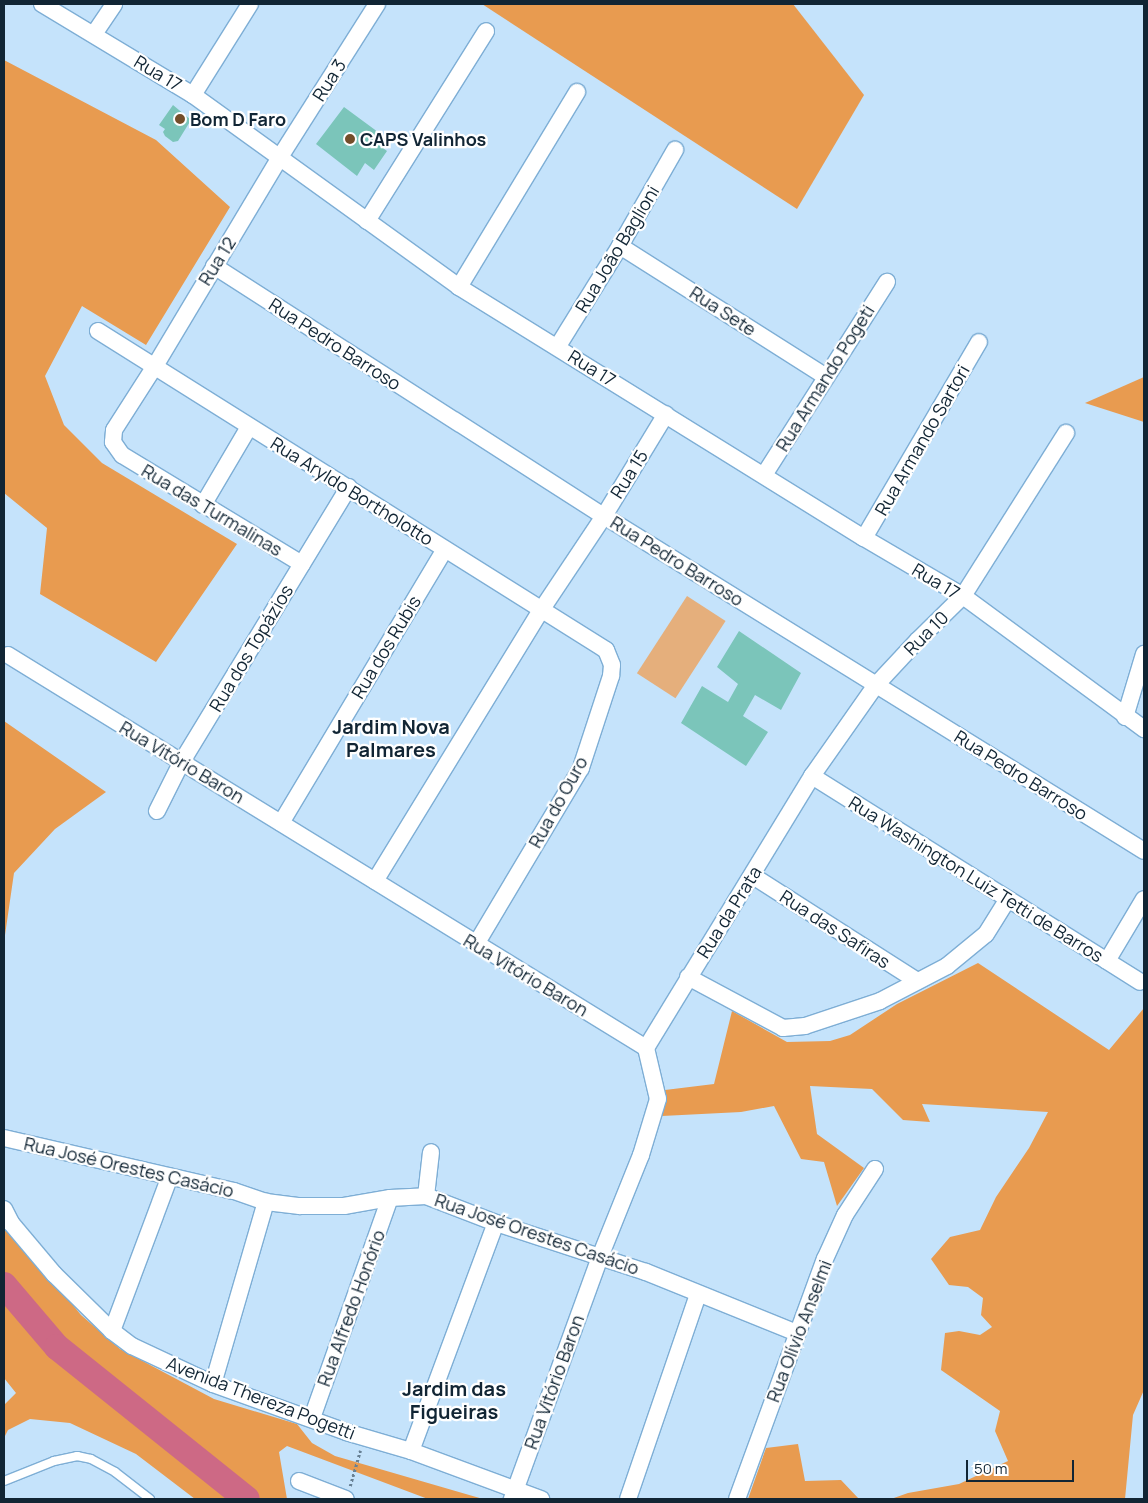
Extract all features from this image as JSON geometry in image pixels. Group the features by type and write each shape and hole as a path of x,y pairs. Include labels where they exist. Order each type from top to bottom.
{"street":[{"name":"Rua 17","path":"42,4 193,95 459,287 558,346 864,538 963,596 1125,717 1144,729"},
{"path":"94,34 114,4"},
{"path":"193,95 250,4"},
{"name":"Rua 3","path":"280,157 377,4"},
{"path":"367,221 486,31"},
{"path":"459,287 577,92"},
{"name":"Rua João Baglioni","path":"558,346 620,246 675,150"},
{"name":"Rua 12","path":"122,455 113,442 114,430 155,366 280,157"},
{"name":"Rua Sete","path":"620,246 825,376"},
{"name":"Rua Pedro Barroso","path":"214,266 604,516 1144,851"},
{"name":"Rua Armando Pogeti","path":"764,475 886,282"},
{"name":"Rua Aryldo Bortholotto","path":"98,331 606,650"},
{"name":"Rua Armando Sartori","path":"864,538 979,342"},
{"name":"Rua 15","path":"375,881 542,609 604,516 666,414"},
{"path":"203,504 250,427"},
{"name":"Rua 10","path":"812,776 876,685 963,596 1066,433"},
{"name":"Rua das Turmalinas","path":"122,455 302,564"},
{"name":"Rua dos Topázios","path":"157,811 182,763 349,487"},
{"name":"Rua dos Rubis","path":"281,823 445,549"},
{"name":"Rua do Ouro","path":"476,944 581,768 611,676 612,665 606,650"},
{"path":"1125,717 1144,654"},
{"name":"Rua Vitório Baron","path":"8,655 646,1048 658,1099 641,1155 600,1257 513,1494"},
{"name":"Rua da Prata","path":"646,1048 688,977 753,876 812,776"},
{"name":"Rua Washington Luiz Tetti de Barros","path":"812,776 1140,982"},
{"name":"Rua das Safiras","path":"753,876 917,981"},
{"path":"1107,961 1144,899"},
{"path":"688,977 783,1028 805,1026 880,1001 947,966 974,946 986,934 1007,900"},
{"name":"Rua José Orestes Casácio","path":"4,1138 234,1191 266,1202 300,1206 344,1206 390,1198 426,1196 496,1223 646,1272 797,1333"},
{"path":"426,1196 431,1152"},
{"name":"Rua Olívio Anselmi","path":"736,1499 797,1333 845,1215 875,1169"},
{"path":"112,1331 170,1176"},
{"name":"Rua Alfredo Honório","path":"312,1418 390,1198"},
{"path":"213,1384 266,1202"},
{"name":"Avenida Thereza Pogetti","path":"4,1209 11,1223 54,1274 112,1331 132,1346 213,1384 312,1418 346,1432 411,1451 513,1494 541,1499"},
{"path":"411,1451 496,1223"},
{"path":"628,1499 698,1294"},
{"path":"299,1480 347,1495"}],"lane":[{"path":"4,1481 54,1461 77,1456 91,1459 115,1472 150,1499"}],"path":[{"path":"347,1495 358,1458"}],"shaded area":[{"path":"482,4 793,4 864,95 797,209"},
{"path":"4,60 156,140 230,207 146,345 82,306 45,376 64,425 102,463 237,544 156,662 40,594 47,528 4,493"},
{"path":"1144,377 1144,422 1085,403"},
{"path":"687,596 726,621 675,698 637,673"},
{"path":"4,721 106,792 55,829 14,873 4,942"},
{"path":"978,963 1109,1050 1144,1008 1144,1390 1133,1415 1125,1499 891,1499 908,1493 959,1484 1008,1461 995,1431 1000,1411 941,1370 945,1333 959,1331 980,1335 992,1327 981,1315 983,1298 968,1287 949,1285 931,1259 950,1237 980,1230 996,1197 1029,1148 1048,1112 922,1104 930,1122 903,1120 872,1089 810,1086 817,1134 864,1168 837,1206 824,1162 801,1159 774,1106 741,1112 662,1116 665,1090 714,1084 732,1011 787,1042 830,1041 850,1035 897,1004"},
{"path":"4,1211 32,1255 81,1315 120,1349 214,1399 297,1424 312,1443 335,1456 483,1499 428,1499 287,1446 279,1452 287,1499 195,1499 136,1454 70,1423 30,1419 8,1430 4,1438 4,1405 16,1393 4,1378"},
{"path":"798,1444 805,1481 841,1480 859,1499 748,1499 766,1448"}],"building":[{"path":"173,105 191,120 178,141 173,142 165,136 163,132 165,129 159,125"},
{"name":"CAPS Valinhos","path":"344,107 382,135 376,143 387,151 374,170 365,163 357,176 316,144"},
{"path":"739,631 801,673 781,710 755,695 743,716 768,732 746,766 681,723 702,686 728,702 738,684 717,667"}],"waterway":[{"path":"4,1285 57,1347 247,1499"}],"place":[{"name":"Bom D Faro","path":"180,119"},
{"name":"CAPS Valinhos","path":"350,139"}],"district":[{"name":"Jardim Nova Palmares","path":"391,738"},
{"name":"Jardim das Figueiras","path":"454,1400"}]}
